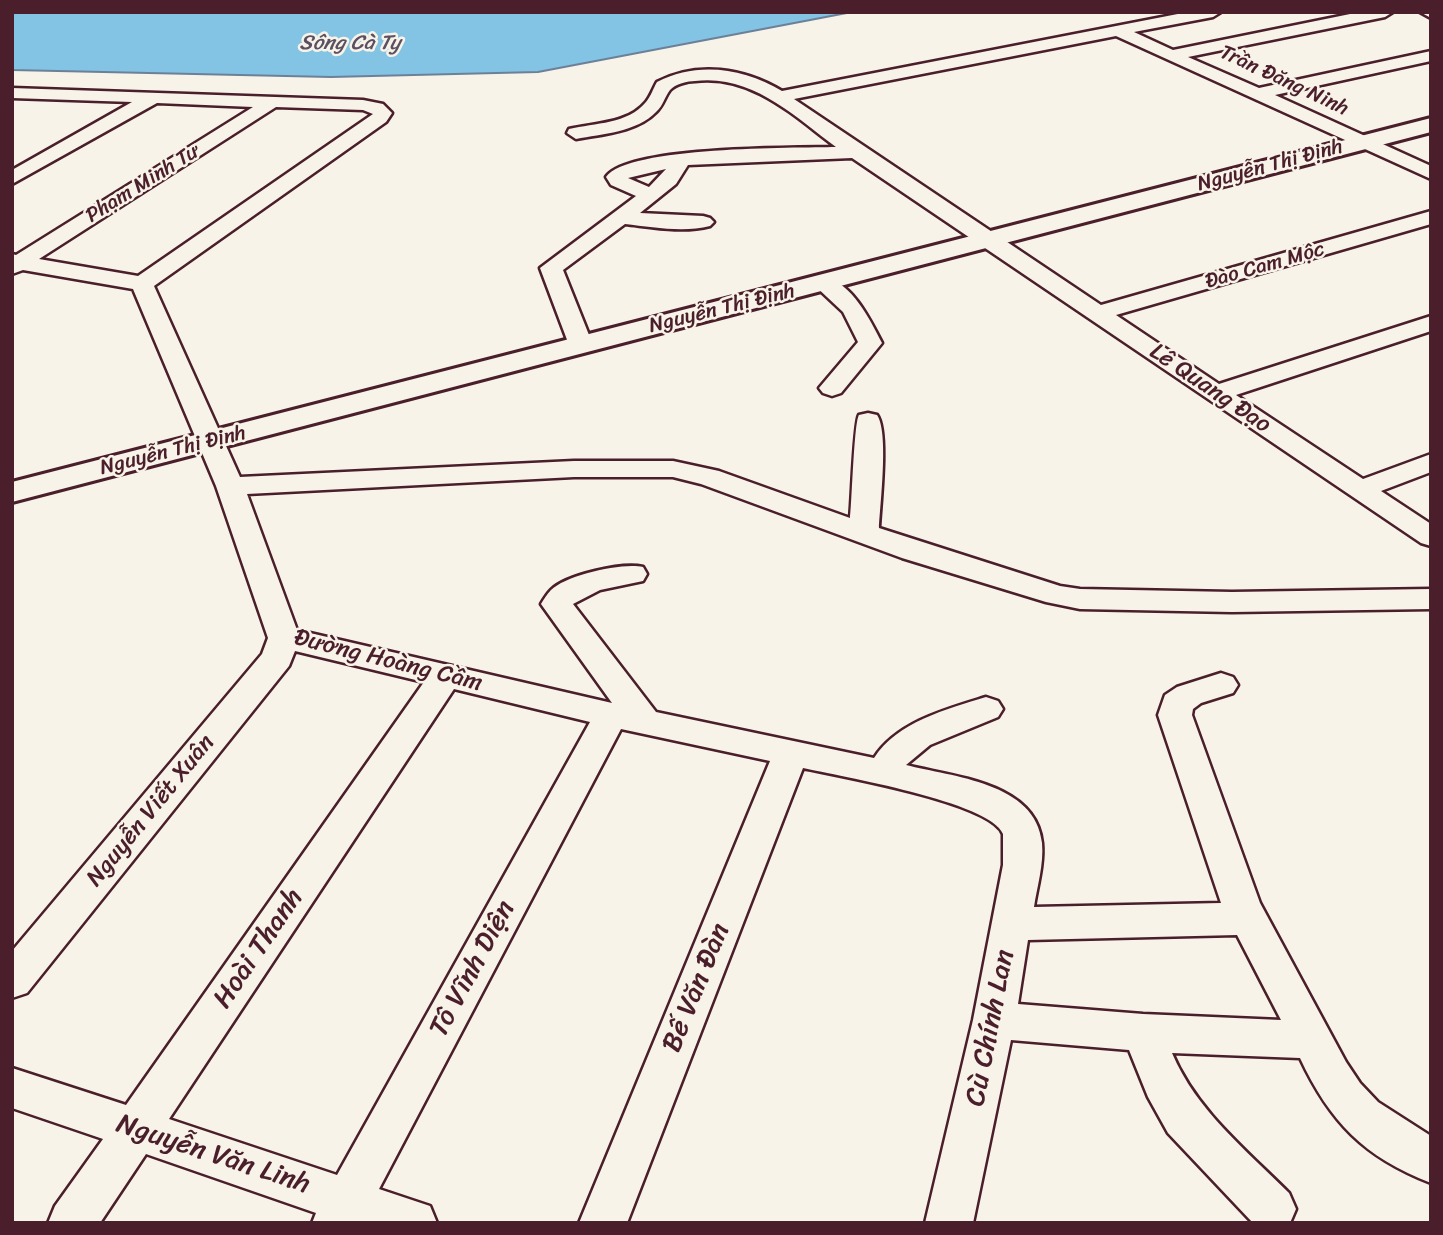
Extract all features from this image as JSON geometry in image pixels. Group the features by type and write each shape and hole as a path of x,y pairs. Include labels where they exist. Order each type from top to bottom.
{"street":[{"path":"779,97 1213,12"},
{"path":"1172,55 1385,12"},
{"name":"Trần Đăng Ninh","path":"1118,31 1431,173"},
{"path":"1257,94 1431,56"},
{"name":"Lê Quang Đạo","path":"576,134 631,123 660,96 663,86 696,76 741,78 753,82 1431,537"},
{"path":"12,105 37,92"},
{"path":"12,93 274,101 377,108 383,113 380,118 142,284 15,263"},
{"path":"12,178 157,96"},
{"name":"Phạm Minh Tư","path":"15,263 274,101"},
{"name":"Nguyễn Thị Định","path":"12,492 1431,125"},
{"path":"652,194 618,181 616,177 629,170 696,157 856,152"},
{"path":"581,345 551,268 652,194 669,180 681,161"},
{"path":"622,217 666,222 703,222"},
{"name":"Đào Cam Mộc","path":"1099,313 1431,217"},
{"path":"823,283 853,309 870,343 832,388"},
{"name":"Đường Hoàng Cầm","path":"142,284 230,486 284,638 628,719 883,773 984,798 1006,810 1023,832"},
{"path":"1216,393 1431,323"},
{"path":"864,532 869,459 868,421"},
{"path":"1360,489 1431,462"},
{"path":"230,486 574,469 673,469 709,477 913,551 1023,586 1080,598 1231,602 1431,599"},
{"path":"628,719 557,604 560,596 571,589 632,574"},
{"name":"Nguyễn Viết Xuân","path":"12,981 277,658 284,638"},
{"name":"Hoài Thanh","path":"72,1223 446,676"},
{"path":"1221,685 1189,695 1177,703 1175,715 1226,869 1247,919 1345,1099 1381,1130 1431,1161"},
{"path":"883,773 898,751 918,736 986,709"},
{"name":"Tô Vĩnh Diện","path":"342,1211 628,719"},
{"name":"Bế Văn Đàn","path":"603,1223 791,753"},
{"name":"Cù Chính Lan","path":"949,1223 994,1020 1025,846 1023,832"},
{"path":"1011,924 1247,919"},
{"path":"994,1020 1143,1033 1312,1040"},
{"path":"1143,1033 1163,1083 1184,1118 1272,1209"},
{"name":"Nguyễn Văn Linh","path":"12,1088 136,1130 342,1211 413,1223"}],"water":[{"name":"Sông Cà Ty","path":"12,12 852,12 538,72 331,77 12,70"}]}
